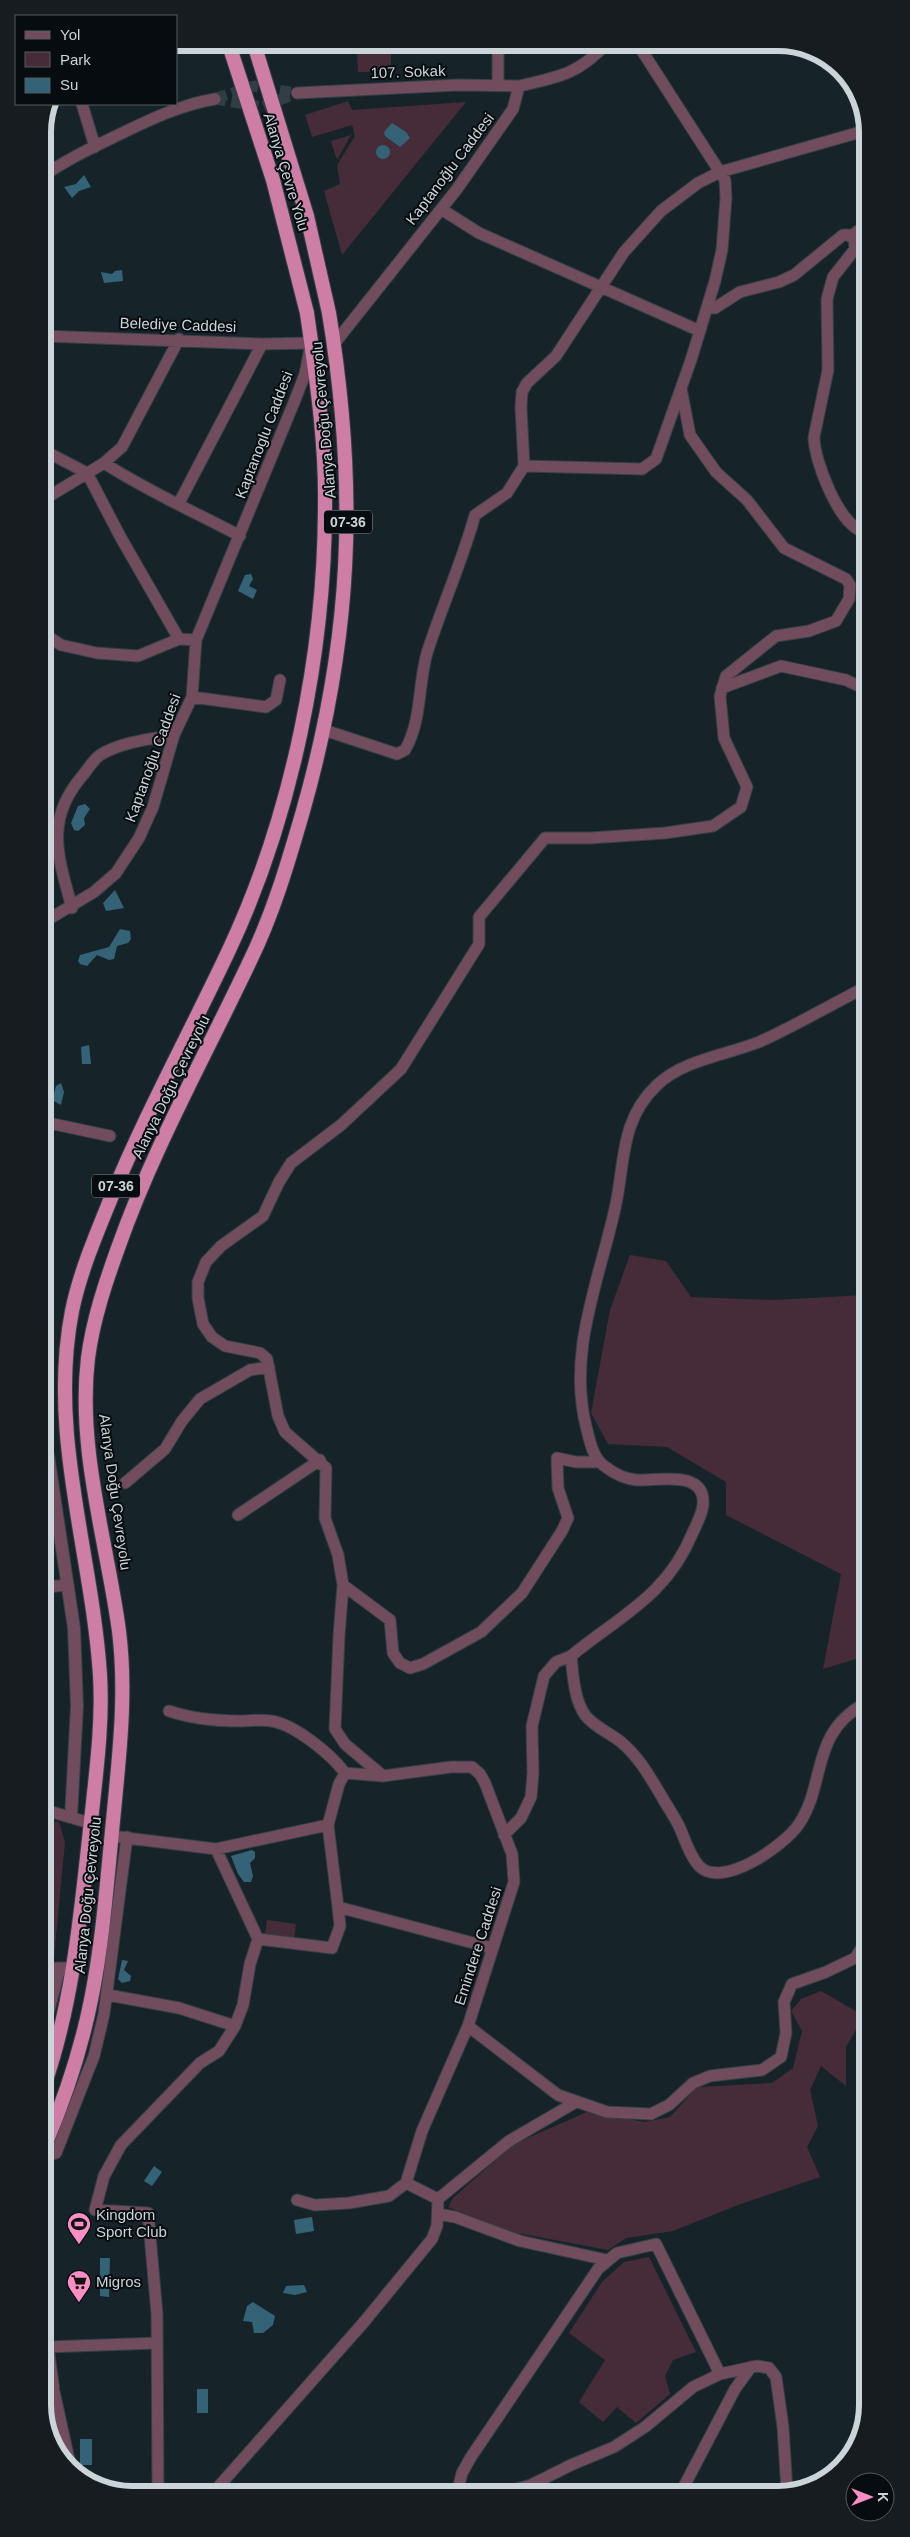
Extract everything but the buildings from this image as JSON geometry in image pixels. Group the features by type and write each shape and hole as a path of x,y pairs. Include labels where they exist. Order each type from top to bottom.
{"highway":[{"name":"Alanya Çevre Yolu","path":"231,51 278,198 307,313"},
{"name":"Alanya Çevre Yolu","path":"256,51 307,216 329,313"},
{"name":"Alanya Doğu Çevreyolu","path":"51,2063 63,2025 67,1968 90,1823 100,1722 100,1677 67,1443 64,1401 65,1362 72,1310 84,1267 121,1174 252,898 269,847 301,729 315,653 321,598 325,524 321,420 307,313"},
{"name":"Alanya Doğu Çevreyolu","path":"51,2129 72,2072 92,1998 99,1955 123,1722 119,1633 89,1438 86,1398 90,1350 97,1314 109,1274 136,1200 251,960 275,903 324,730 334,677 344,602 348,509 343,420 329,313"}],"street":[{"path":"498,51 498,85"},
{"path":"520,86 564,76 592,60 600,51"},
{"path":"524,466 642,469 656,459 708,308 722,250 725,223 725,180 642,51"},
{"name":"107. Sokak","path":"297,93 498,85 520,86"},
{"name":"Kaptanoğlu Caddesi","path":"334,344 441,209 513,109 520,86"},
{"path":"51,171 70,158 190,103 215,99"},
{"path":"82,105 95,147"},
{"path":"324,730 396,754 405,750 413,726 427,654 468,541 475,515 507,493 524,466 522,392 527,384 556,356 624,252 661,211 698,183 720,172 859,131"},
{"path":"441,209 479,233 700,331"},
{"path":"708,308 715,308 740,292 779,282 794,275 838,237 842,235 852,236 859,230"},
{"path":"852,236 856,244 855,249 833,277 827,298 828,370 814,438 814,448 816,460 837,504 853,528 859,530"},
{"name":"Belediye Caddesi","path":"51,336 179,339 262,344 311,343"},
{"path":"51,495 104,464 122,447 179,339"},
{"name":"Kaptanoglu Caddesi","path":"240,536 295,400 304,374 311,343"},
{"path":"179,503 262,344"},
{"path":"383,1776 345,1744 335,1730 343,1585 338,1555 325,1518 326,1468 320,1460 285,1432 278,1416 267,1359 260,1353 225,1346 212,1337 203,1324 198,1298 198,1282 206,1262 221,1246 263,1216 279,1182 291,1163 341,1125 401,1069 478,944 478,917 545,838 590,838 655,834 712,826 741,807 747,787 724,738 720,696 726,676 776,636 809,631 836,621 850,599 850,585 846,579 784,548 747,500 716,472 690,435 681,388"},
{"path":"51,454 87,473 121,538 179,639"},
{"path":"104,464 129,480 179,503 240,536"},
{"name":"Kaptanoğlu Caddesi","path":"51,918 72,908 116,873 139,838 153,807 174,735 192,697 196,640 240,536"},
{"path":"51,638 61,645 97,653 138,656 179,639 196,640"},
{"path":"722,688 781,666 846,680 859,686"},
{"path":"192,697 266,707 276,700 280,680"},
{"path":"72,908 57,850 57,828 61,808 70,790 100,755 127,744 174,735"},
{"path":"504,1835 521,1818 531,1797 533,1773 532,1726 544,1676 556,1662 571,1656 603,1630 639,1606 670,1576 684,1556 703,1505 699,1489 686,1480 635,1480 610,1471 600,1462 591,1446 586,1426 580,1377 580,1355 584,1331 616,1204 629,1126 636,1110 647,1095 674,1073 759,1041 859,991"},
{"path":"51,1123 110,1136"},
{"path":"125,1483 165,1449 182,1421 200,1399 250,1370 269,1367"},
{"path":"343,1585 390,1620 393,1653 400,1663 410,1668 423,1664 482,1632 522,1592 562,1531 568,1518 558,1488 557,1458 576,1462 600,1462"},
{"path":"238,1515 320,1460"},
{"path":"51,1480 74,1628 77,1706 70,1817"},
{"path":"51,1587 68,1586"},
{"path":"571,1656 575,1683 585,1714 622,1743 642,1764 678,1824 693,1856 707,1872 735,1870 750,1864 790,1835 799,1824 808,1806 824,1748 846,1717 859,1707"},
{"path":"169,1710 190,1718 215,1721 272,1721 299,1733 332,1756 345,1772 339,1784 328,1824 340,1926 332,1948 258,1939"},
{"name":"Emindere Caddesi","path":"345,1772 383,1776 451,1767 472,1767 480,1774 512,1854 514,1882 468,2026 542,2085 576,2102 607,2112 651,2114 669,2105 693,2083 710,2076 762,2070 781,2057 786,2033 784,2002 792,1984 826,1972 855,1958 859,1952"},
{"path":"51,1812 90,1823"},
{"path":"111,1836 216,1848 328,1824"},
{"path":"51,2154 56,2153 94,2056 108,1995 127,1837"},
{"path":"158,2486 157,2314 148,2213 95,2210 104,2176 121,2145 200,2063 219,2051 235,2026 243,2005 250,1964 258,1939 216,1848"},
{"path":"338,1908 492,1948"},
{"path":"51,1968 67,1968 51,2009"},
{"path":"108,1995 179,2008 235,2026"},
{"path":"297,2200 316,2206 389,2196 406,2183 422,2131 468,2026"},
{"path":"438,2199 508,2141 576,2102"},
{"path":"406,2183 438,2199"},
{"path":"219,2486 364,2322 426,2247 436,2232 438,2199"},
{"path":"438,2214 455,2217 512,2239 607,2260"},
{"path":"459,2486 462,2473 470,2457 598,2270 607,2260 631,2248 656,2244 720,2374"},
{"path":"51,2342 158,2343"},
{"path":"539,2486 571,2465 614,2447 645,2427 693,2387 720,2374 763,2366 773,2372 776,2378 783,2427 787,2485"},
{"path":"684,2486 735,2389 751,2367"},
{"path":"51,2374 68,2454"}],"green space":[{"path":"391,53 391,72 358,72 357,54"},
{"path":"348,101 352,110 466,102 342,255 324,191 340,184 337,165 355,136 352,125 312,137 305,115"},
{"path":"351,135 337,160 331,141"},
{"path":"630,1255 666,1261 691,1297 773,1300 859,1295 859,1658 823,1669 841,1574 726,1515 726,1482 667,1447 608,1444 591,1413 610,1310"},
{"path":"51,1821 59,1822 65,1842 54,1958 51,1958"},
{"path":"267,1920 296,1924 294,1939 265,1935"},
{"path":"821,1991 859,2013 859,2025 846,2047 846,2086 821,2066 810,2090 818,2126 807,2147 820,2177 738,2205 673,2231 626,2238 608,2250 506,2231 448,2207 453,2198 514,2144 587,2112 645,2122 670,2117 697,2087 772,2083 793,2068 802,2031 791,2011 801,1999"},
{"path":"649,2257 696,2352 673,2360 665,2376 670,2394 636,2423 617,2407 603,2422 579,2402 605,2360 569,2333 602,2282 624,2262"}],"water":[{"path":"392,123 406,132 410,138 400,147 385,136 384,132"},
{"path":"380,145 386,145 390,152 386,159 380,159 376,155 376,149"},
{"path":"84,175 91,187 79,191 72,198 64,187 76,184"},
{"path":"122,270 123,281 104,283 101,272 112,274 115,271"},
{"path":"251,574 253,579 249,586 257,590 253,599 238,591 245,575"},
{"path":"85,804 90,809 84,818 85,825 78,831 74,830 71,823 78,806"},
{"path":"115,890 124,908 106,911 103,903"},
{"path":"120,929 130,931 131,939 128,943 117,946 114,959 109,960 97,955 87,966 80,964 78,961 80,955 109,947"},
{"path":"89,1045 91,1064 82,1064 81,1047"},
{"path":"61,1083 64,1092 61,1105 52,1100 56,1086"},
{"path":"252,1850 255,1852 255,1858 250,1863 253,1876 251,1882 244,1882 238,1874 231,1856"},
{"path":"122,1960 128,1961 124,1970 131,1976 130,1981 122,1983 118,1979"},
{"path":"154,2166 162,2172 152,2186 144,2181"},
{"path":"312,2217 314,2231 296,2234 294,2220"},
{"path":"100,2258 110,2258 109,2297 100,2296"},
{"path":"304,2285 307,2292 295,2295 283,2293 286,2286"},
{"path":"253,2302 275,2316 273,2325 263,2333 254,2333 252,2322 243,2321 247,2306"},
{"path":"197,2389 208,2389 208,2413 197,2413"},
{"path":"80,2439 92,2439 92,2465 80,2465"}],"tunnel":[{"path":"216,98 255,86 295,93"},
{"path":"215,99 262,107 297,93"}],"place":[{"name":"Kingdom Sport Club","path":"79,2245"},
{"name":"Migros","path":"79,2303"}]}
